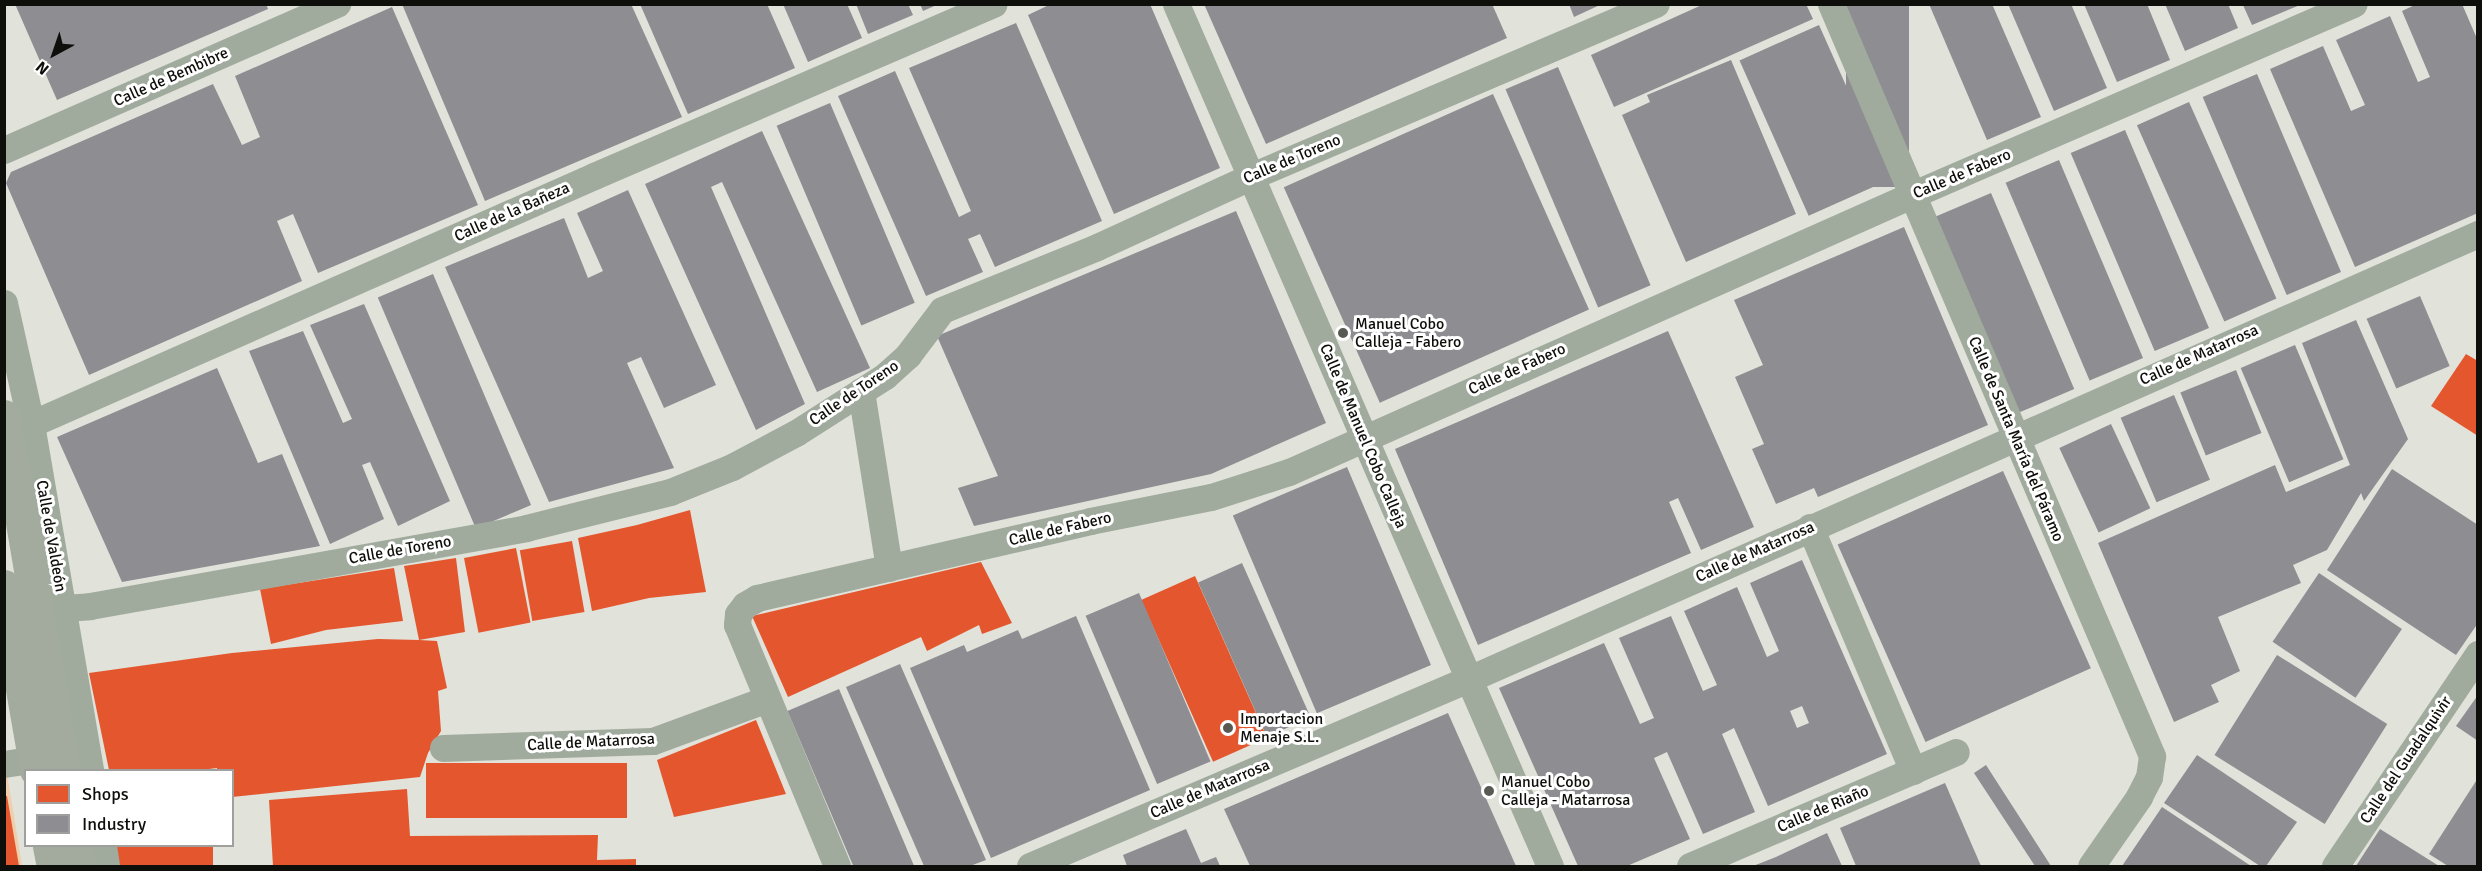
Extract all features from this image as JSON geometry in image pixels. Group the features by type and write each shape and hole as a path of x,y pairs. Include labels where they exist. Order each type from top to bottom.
{"main road":[{"path":"18,420 64,769"},
{"path":"4,586 25,764"},
{"path":"50,847 53,867"},
{"path":"77,847 80,867"}],"street":[{"name":"Calle de Bembibre","path":"4,150 337,4"},
{"name":"Calle de la Bañeza","path":"18,420 994,4"},
{"name":"Calle de Manuel Cobo Calleja","path":"1176,4 1550,867"},
{"name":"Calle de Toreno","path":"64,608 90,606 526,528 669,492 732,467 796,433 885,376 908,355 942,310 1097,248 1252,176 1656,4"},
{"name":"Calle de Santa María del Páramo","path":"1832,4 2152,756 2149,777 2139,797 2091,867"},
{"name":"Calle de Fabero","path":"767,699 737,626 738,614 745,605 757,598 1090,521 1211,497 1289,472 1363,437 1914,194 2354,4"},
{"name":"Calle de Matarrosa","path":"1030,867 1469,679 2014,436 2478,234"},
{"name":"Calle de Valdeón","path":"4,303 18,420 64,608 90,769"},
{"path":"861,391 889,568"},
{"path":"1810,527 1913,771"},
{"name":"Calle del Guadalquivir","path":"2335,867 2478,654"},
{"path":"767,699 837,867"},
{"name":"Calle de Matarrosa","path":"443,748 653,741 767,699"},
{"name":"Calle de Riaño","path":"1690,867 1956,752"},
{"path":"103,847 106,867"}],"shaded area":[{"path":"5,761 22,866 5,866"}],"building: Shops":[{"path":"2466,354 2478,361 2478,436 2431,406"},
{"path":"690,510 706,592 649,598 592,611 578,538"},
{"path":"572,541 585,612 532,621 520,550"},
{"path":"516,548 531,623 478,633 464,558"},
{"path":"456,558 465,632 419,640 404,566"},
{"path":"981,562 1012,623 982,634 979,625 927,651 921,637 788,697 752,616"},
{"path":"394,568 403,621 326,630 271,644 260,589"},
{"path":"1195,576 1267,738 1213,762 1141,600"},
{"path":"378,639 437,641 447,688 438,691 441,731 428,753 420,777 234,797 234,769 109,769 89,673 232,653"},
{"path":"756,720 786,794 674,817 657,760"},
{"path":"426,763 627,763 627,818 426,818"},
{"path":"407,789 410,836 598,835 597,860 636,859 636,866 273,866 269,800"},
{"path":"4,796 7,796 19,866 4,866"},
{"path":"115,847 213,847 213,866 115,866"}],"building: Industry":[{"path":"15,4 266,4 268,9 57,100"},
{"path":"402,4 631,4 682,117 485,201"},
{"path":"640,4 767,4 795,68 688,114"},
{"path":"783,4 847,4 862,38 808,62"},
{"path":"856,4 908,4 913,15 868,34"},
{"path":"920,4 939,4 923,11"},
{"path":"1051,4 1150,4 1220,168 1114,214 1028,15"},
{"path":"1204,4 1492,4 1507,38 1266,144"},
{"path":"1569,4 1602,4 1574,17"},
{"path":"1704,4 1806,4 1813,19 1614,107 1591,55"},
{"path":"1846,4 1909,4 1909,187 1846,187"},
{"path":"1929,4 1992,4 2041,117 1987,140"},
{"path":"2008,4 2071,4 2107,88 2054,111"},
{"path":"2084,4 2147,4 2170,60 2117,82"},
{"path":"2165,4 2228,4 2238,28 2185,51"},
{"path":"2417,4 2462,4 2478,41 2478,213 2355,267 2270,69 2323,46 2351,111 2365,105 2336,40 2390,16 2418,82 2430,77 2402,11"},
{"path":"2243,5 2300,5 2252,25"},
{"path":"392,7 478,205 318,273 293,214 277,221 302,281 89,375 6,183 11,172 213,84 242,145 260,137 235,76"},
{"path":"1016,23 1102,221 995,267 980,234 968,239 983,272 926,296 838,96 895,71 959,217 971,211 909,68"},
{"path":"1819,25 1888,180 1809,216 1740,60"},
{"path":"1731,60 1796,214 1686,262 1622,115 1650,102 1647,95"},
{"path":"1558,67 1651,285 1598,307 1506,89"},
{"path":"2257,74 2341,272 2287,295 2203,97"},
{"path":"1493,94 1589,310 1380,403 1284,187"},
{"path":"2189,102 2276,298 2224,322 2137,125"},
{"path":"830,103 915,303 861,325 777,126"},
{"path":"2125,130 2209,328 2155,351 2071,153"},
{"path":"762,131 870,368 817,392 722,182 711,187 805,404 756,430 645,184"},
{"path":"2059,160 2143,358 2090,381 2006,183"},
{"path":"628,190 716,385 664,408 641,357 627,363 674,468 549,502 445,267 564,218 588,278 603,271 577,213"},
{"path":"1991,193 2074,389 2019,413 1936,216"},
{"path":"1236,211 1326,423 1211,474 974,526 958,488 998,476 937,336"},
{"path":"1904,227 1988,425 1818,497 1814,488 1776,504 1752,449 1764,444 1735,377 1763,365 1734,300"},
{"path":"433,274 531,505 476,528 378,297"},
{"path":"2420,296 2450,366 2396,389 2367,319"},
{"path":"364,304 450,501 398,526 370,462 362,465 384,519 330,544 249,351 303,331 343,423 352,419 310,325"},
{"path":"2356,320 2408,439 2364,501 2361,493 2327,550 2293,565 2301,583 2218,617 2240,671 2211,685 2219,702 2174,722 2098,543 2275,465 2286,492 2350,465 2302,343"},
{"path":"1668,331 1754,527 1701,550 1678,498 1669,502 1691,553 1478,645 1395,449"},
{"path":"2295,345 2343,459 2289,482 2241,368"},
{"path":"217,368 258,463 282,454 320,546 122,582 57,437"},
{"path":"2236,370 2261,433 2206,456 2180,392"},
{"path":"2174,395 2210,480 2157,502 2121,418"},
{"path":"2111,424 2150,508 2099,532 2059,448"},
{"path":"1347,467 1431,665 1317,713 1233,515"},
{"path":"2392,469 2478,525 2478,623 2456,655 2327,570"},
{"path":"2003,471 2091,668 1926,742 1838,545"},
{"path":"1802,560 1887,754 1768,806 1734,728 1722,734 1755,812 1703,834 1667,752 1654,758 1690,839 1627,866 1578,866 1499,688 1604,643 1640,724 1654,718 1619,638 1671,616 1703,691 1717,685 1684,611 1737,587 1767,657 1779,651 1750,583","holes":["1802,706 1809,723 1797,728 1790,711"]},
{"path":"1242,563 1311,717 1267,737 1198,583"},
{"path":"2319,573 2402,629 2355,698 2273,642"},
{"path":"1139,593 1211,761 1157,784 1086,616"},
{"path":"1076,616 1150,790 991,858 910,668 964,645 967,652 1018,630 1022,639"},
{"path":"2277,655 2387,724 2325,824 2214,755"},
{"path":"900,664 986,860 970,866 924,866 846,687"},
{"path":"839,689 914,866 853,866 787,711"},
{"path":"2478,695 2478,741 2456,726"},
{"path":"1448,713 1516,866 1250,866 1224,809"},
{"path":"2197,755 2297,822 2266,866 2260,866 2164,803"},
{"path":"1986,765 2051,866 2035,866 1974,773"},
{"path":"2478,778 2478,866 2448,866 2429,854"},
{"path":"1945,783 1981,866 1856,866 1840,828"},
{"path":"2162,807 2251,866 2122,866"},
{"path":"1186,829 1201,863 1216,857 1220,866 1127,866 1123,855"},
{"path":"2380,829 2439,866 2356,866"},
{"path":"1827,833 1842,866 1753,866 1776,857"}],"place":[{"name":"Manuel Cobo Calleja - Fabero","path":"1343,333"},
{"name":"Importacion Menaje S.L.","path":"1228,728"},
{"name":"Manuel Cobo Calleja - Matarrosa","path":"1489,791"}]}
